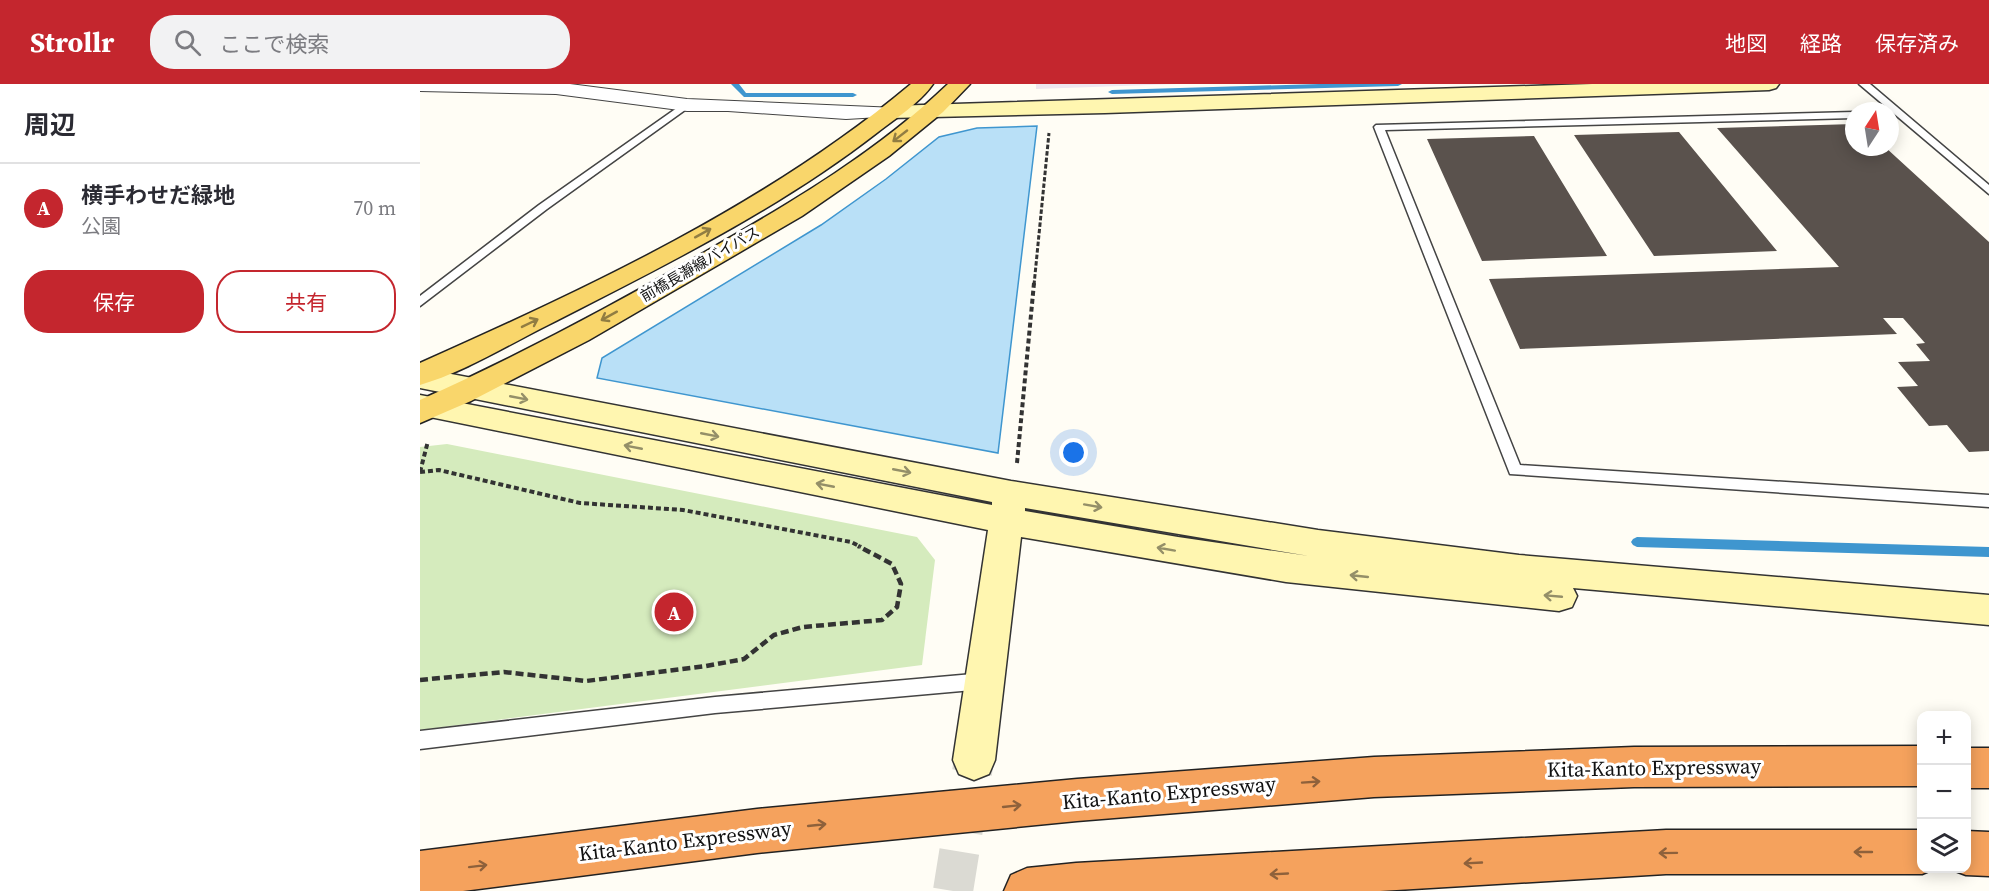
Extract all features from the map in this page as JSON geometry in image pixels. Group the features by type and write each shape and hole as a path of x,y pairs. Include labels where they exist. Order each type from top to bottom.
{"highway":[{"name":"Kita-Kanto Expressway","path":"420,874 757,831 1077,800 1374,777 1634,767 1917,766"},
{"path":"1971,768 1989,768"},
{"path":"1027,891 1076,886 1666,852 1917,852"},
{"path":"1971,854 1989,854"}],"main road":[{"name":"前橋長瀞線バイパス","path":"423,402 579,299 745,210 793,181 890,112 923,84"},
{"name":"前橋長瀞線バイパス","path":"471,389 693,270 794,210 872,157 932,111 960,84"}],"street":[{"path":"420,85 500,85 578,90 687,105 738,105 846,113 1105,108 1769,84"},
{"path":"423,402 471,389 1011,494 1286,568 1608,601 1744,608 1989,611"},
{"path":"423,402 1011,494"},
{"path":"974,760 1011,494"}],"lane":[{"path":"1864,84 1882,102"},
{"path":"420,302 543,207 687,105"},
{"path":"1845,115 1379,127 1515,470 1989,501"},
{"path":"1899,118 1989,191"},
{"path":"420,740 715,705 986,681"}],"path":[{"path":"1011,494 1050,126"},
{"path":"420,680 504,672 586,681 744,659 774,634 803,627 882,620 897,607 901,584 892,564 850,542 683,510 580,502 439,470 420,472 428,446 423,402"}],"shaded area":[{"path":"1036,84 1178,84 1036,89"}],"green space":[{"path":"447,444 917,537 935,560 922,665 420,730 420,447"}],"water":[{"path":"1037,126 998,453 597,378 602,358 821,225 886,179 939,137 977,128"}],"building":[{"path":"1845,124 1845,156 1895,156 1989,242 1989,451 1969,452 1947,425 1929,426 1897,387 1918,386 1898,362 1930,361 1916,344 1925,343 1903,318 1883,318 1897,334 1520,349 1489,279 1839,267 1717,128"},
{"path":"1679,132 1777,251 1654,256 1574,135"},
{"path":"1534,136 1607,256 1482,261 1427,139"}],"waterway":[{"path":"735,84 744,95 853,95"},
{"path":"1112,92 1398,84"},
{"path":"1637,542 1989,552"}],"tunnel":[{"path":"953,891 974,760"}],"place":[{"name":"横手わせだ緑地","path":"674,612"}]}
